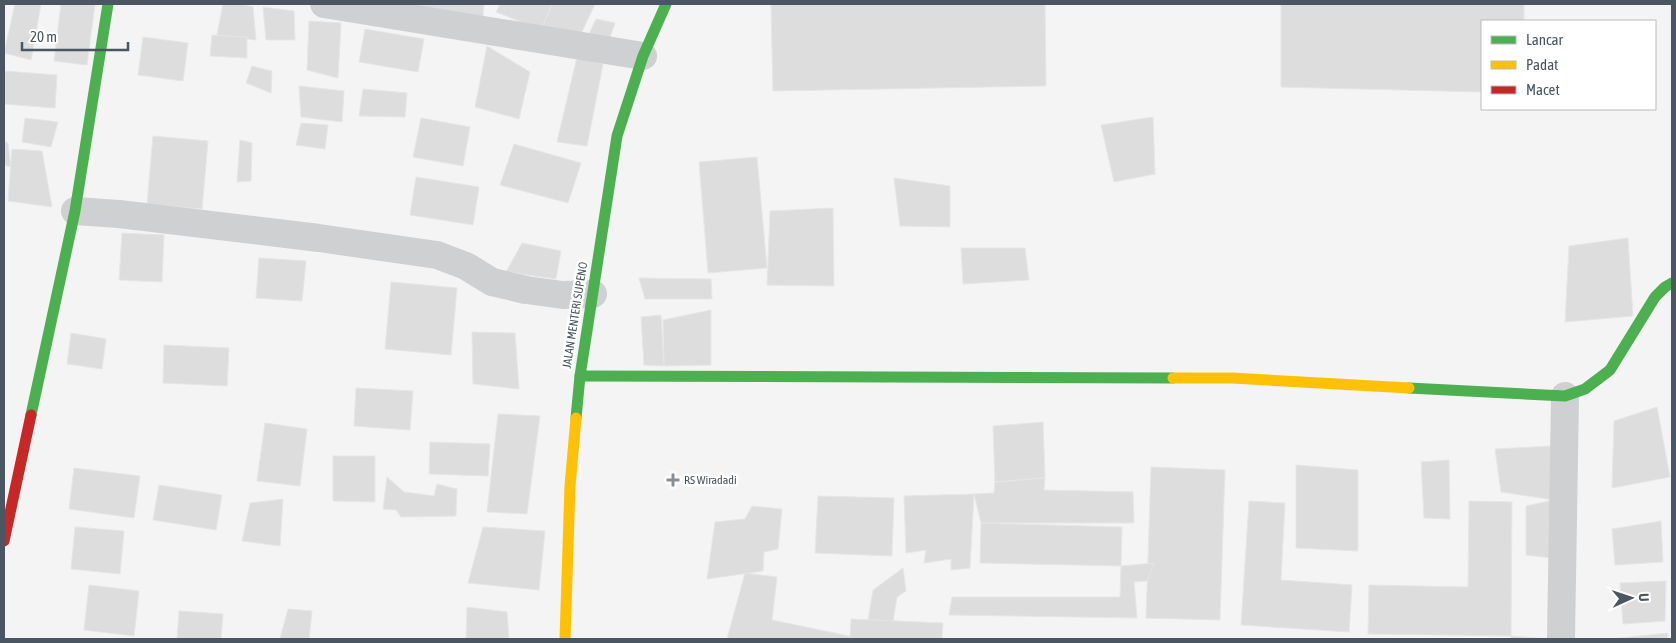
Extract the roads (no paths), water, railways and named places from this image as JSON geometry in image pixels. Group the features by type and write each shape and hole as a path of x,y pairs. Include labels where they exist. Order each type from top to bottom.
{"street":[{"path":"4,541 75,211 108,4"},
{"path":"324,4 643,56"},
{"name":"JALAN MENTERI SUPENO","path":"566,639 570,486 580,376 592,294 617,136 643,56 666,4"},
{"path":"75,211 119,214 279,233 437,255 466,266 492,282 526,290 563,295 592,294"},
{"path":"580,376 1232,378 1565,396 1586,389 1610,370 1655,298 1665,287 1672,283"},
{"path":"1561,639 1565,396"}],"place":[{"name":"RS Wiradadi","path":"673,480"}]}
